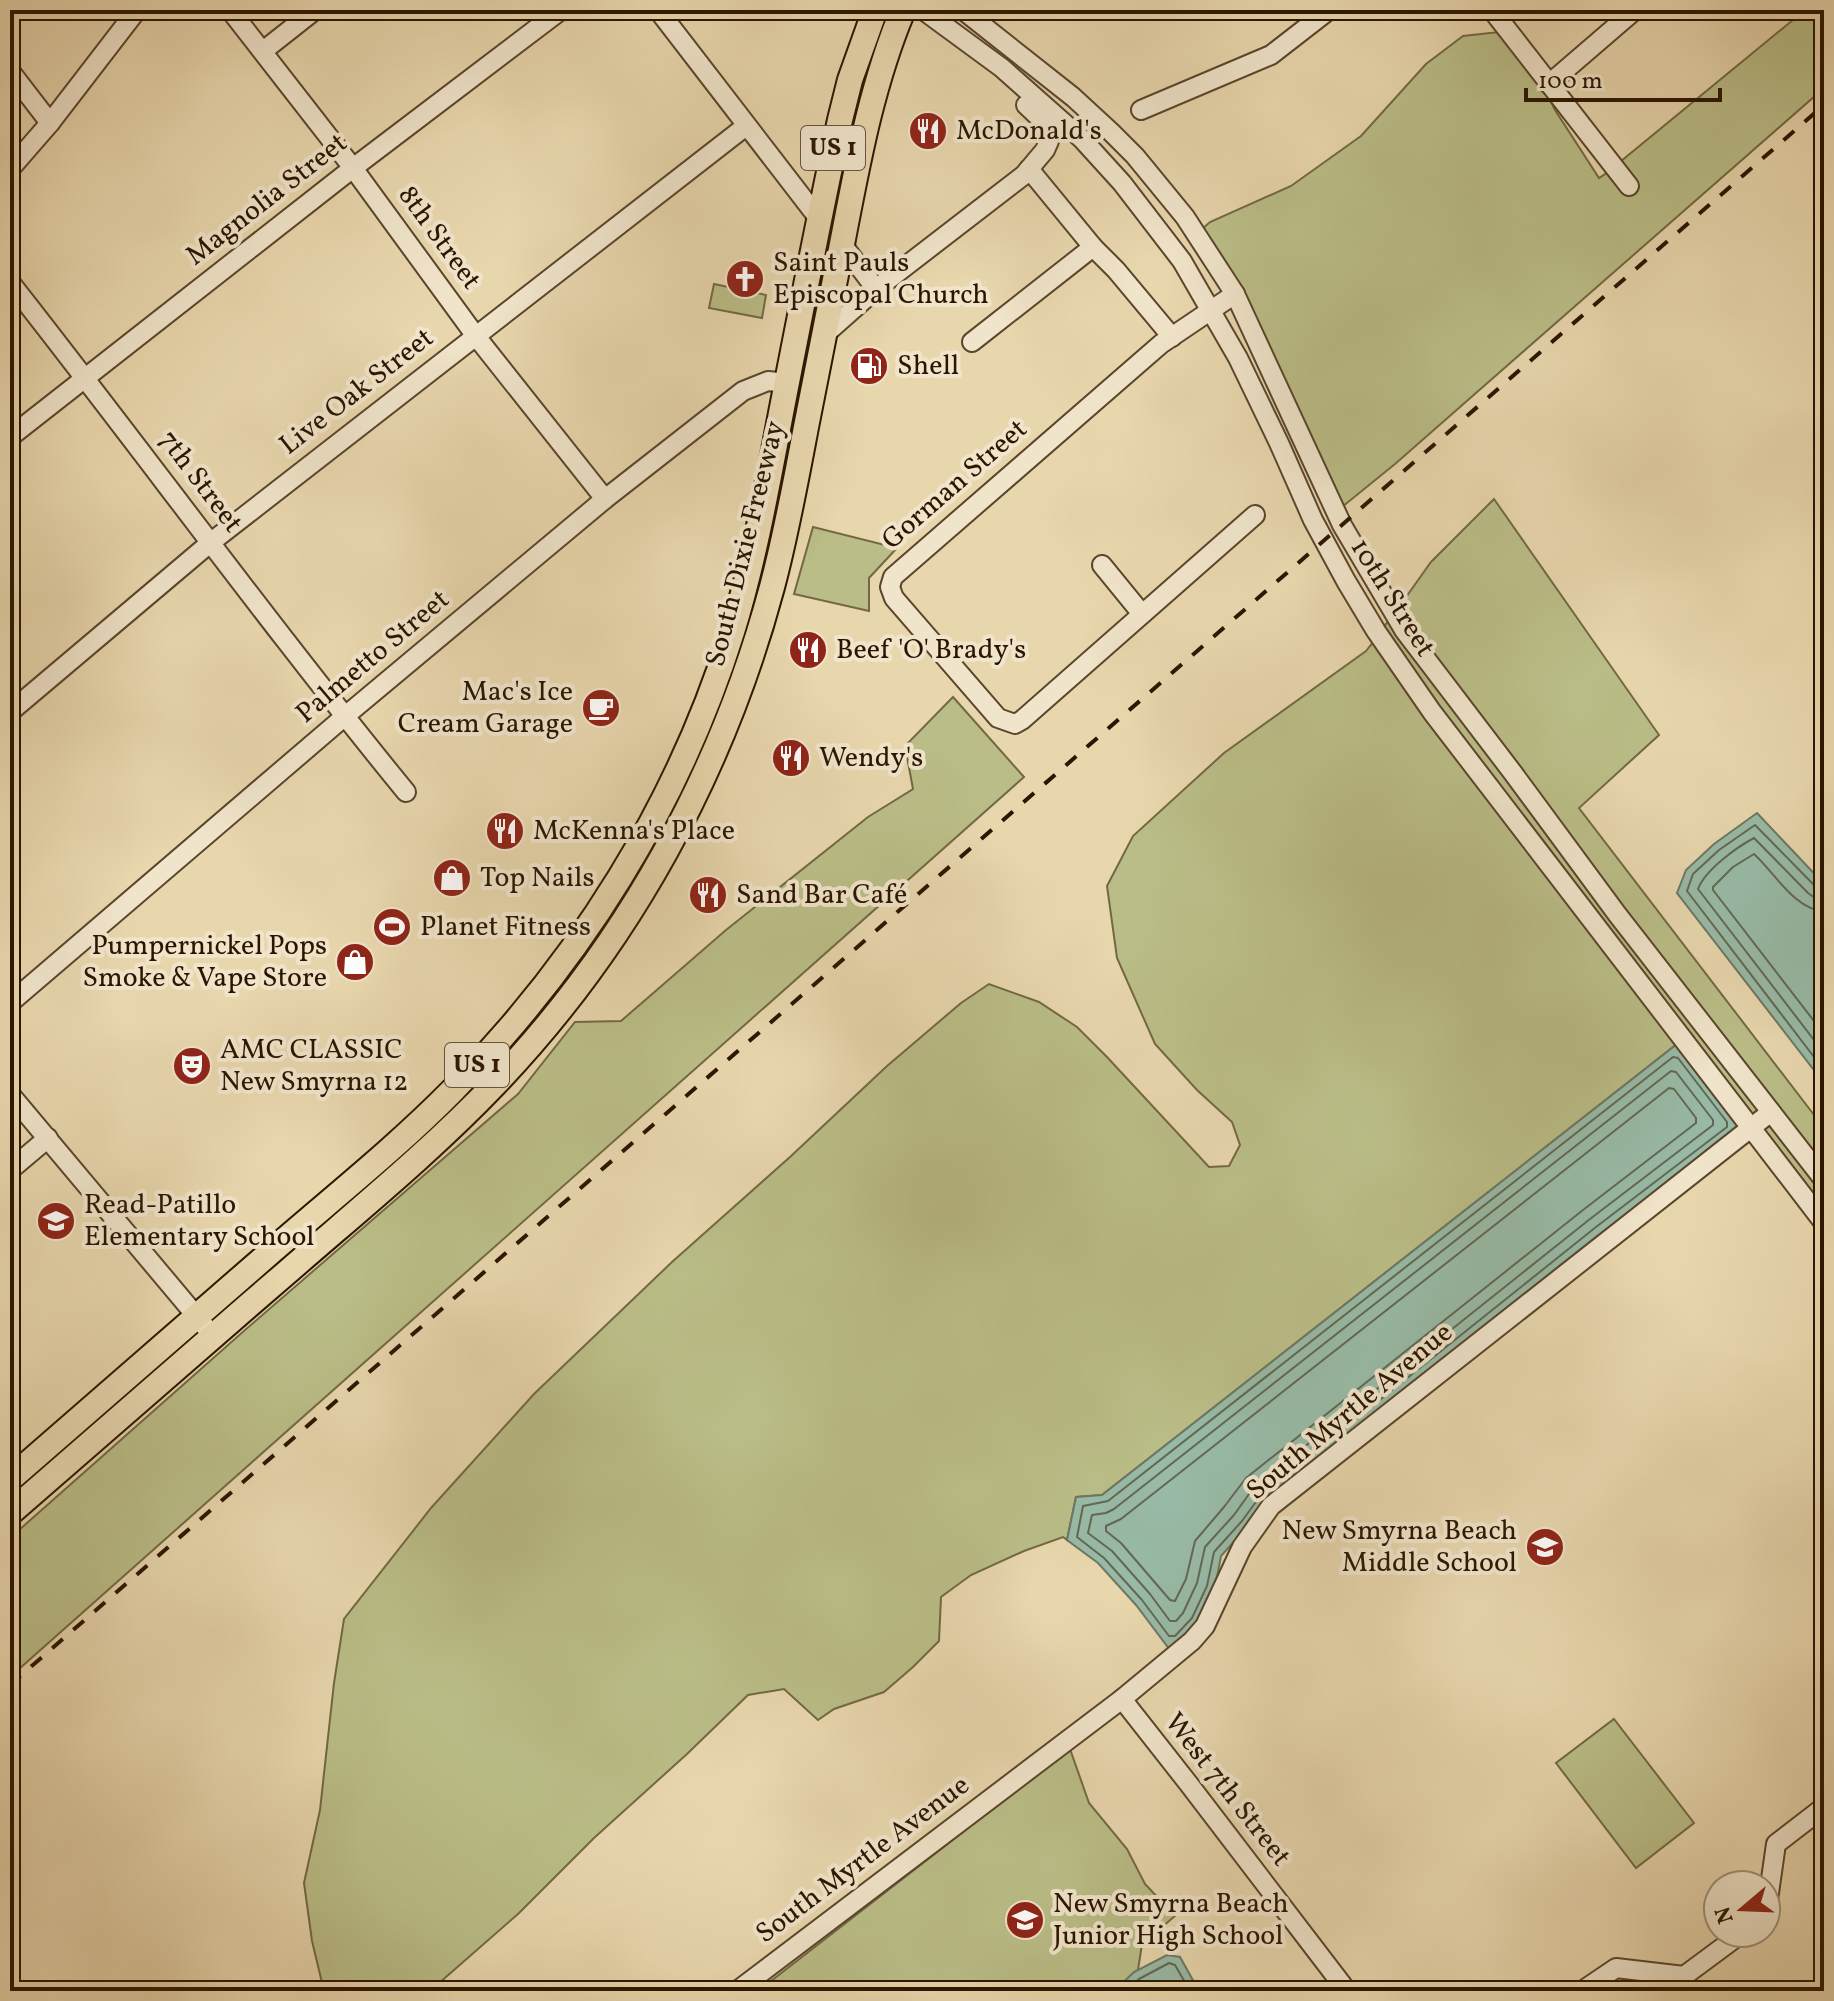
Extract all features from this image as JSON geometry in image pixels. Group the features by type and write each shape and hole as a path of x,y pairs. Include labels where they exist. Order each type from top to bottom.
{"main road":[{"name":"South Dixie Freeway","path":"197,1316 381,1156 459,1084 516,1022 594,919 657,812 685,754 719,670 751,560 843,106 875,10"},
{"name":"South Dixie Freeway","path":"213,1336 398,1175 499,1081 569,998 620,927 688,810 711,763 744,678 772,587 859,154 888,48 903,10"},
{"path":"796,338 801,359 814,386"},
{"path":"787,383 795,393 799,407 803,440"},
{"name":"US 1","path":"10,1479 197,1316"},
{"name":"US 1","path":"10,1513 213,1336"}],"street":[{"path":"10,169 50,123 137,10"},
{"name":"8th Street","path":"230,10 353,168 475,335 605,499"},
{"path":"263,51 315,10"},
{"name":"Magnolia Street","path":"10,437 353,168 561,10"},
{"path":"658,10 819,219"},
{"name":"10th Street","path":"923,10 998,65 1082,139 1122,183 1182,261 1238,358 1313,520 1376,631 1432,712 1824,1223"},
{"name":"10th Street","path":"963,10 1073,97 1135,156 1185,217 1235,294 1342,525 1404,630 1617,914 1824,1180"},
{"path":"1141,110 1271,55 1329,10"},
{"path":"1492,10 1629,186"},
{"path":"1549,84 1635,10"},
{"path":"823,336 876,289 1024,175 1045,150 1049,133 1044,122 1004,83 998,65"},
{"path":"10,71 50,123"},
{"name":"Live Oak Street","path":"10,712 210,543 746,126"},
{"path":"1029,169 1172,337"},
{"path":"842,244 876,289"},
{"path":"972,342 1093,247"},
{"name":"7th Street","path":"10,282 344,717 406,792"},
{"name":"Gorman Street","path":"1235,294 1161,344 893,577 890,587 894,598 998,718 1015,724 1255,515"},
{"name":"Palmetto Street","path":"10,1003 605,499 743,391 768,381 787,383"},
{"path":"1298,485 1319,475"},
{"path":"1102,565 1142,614"},
{"path":"1353,593 1371,577"},
{"path":"719,670 744,678"},
{"path":"685,754 711,763"},
{"path":"550,979 569,998"},
{"path":"10,1094 213,1336"},
{"name":"South Myrtle Avenue","path":"737,1991 1122,1699 1192,1641 1205,1626 1242,1547 1271,1506 1771,1112"},
{"path":"10,1170 48,1138"},
{"path":"381,1156 398,1175"},
{"name":"West 7th Street","path":"1122,1699 1347,1991"},
{"path":"1772,1869 1776,1844 1824,1807"},
{"path":"1582,1991 1616,1968 1684,1976 1720,1949"}],"green space":[{"path":"1805,10 1824,10 1824,88 1342,507 1202,229 1210,222 1291,186 1361,136 1426,64 1463,36 1499,32 1548,95 1599,178 1608,172 1627,195 1639,187 1620,162"},
{"path":"714,284 766,295 762,318 709,308"},
{"path":"1494,499 1659,735 1579,808 1824,1128 1824,1168 1623,909 1410,626 1399,607 1431,562"},
{"path":"813,527 897,548 869,578 869,611 794,594"},
{"path":"1389,620 1761,1111 1753,1117 1438,708 1383,628"},
{"path":"1374,641 1677,1044 1102,1495 1076,1497 1067,1540 1063,1537 1024,1551 971,1575 941,1597 939,1641 884,1692 834,1709 818,1720 784,1689 748,1695 594,1838 518,1914 430,1991 324,1991 312,1941 304,1883 320,1810 344,1619 431,1508 534,1394 672,1262 887,1066 961,1003 989,984 1039,1002 1077,1027 1209,1167 1229,1166 1240,1145 1232,1122 1197,1090 1155,1044 1117,958 1107,886 1133,836 1224,753 1366,651"},
{"path":"953,697 1024,777 10,1677 10,1538 518,1094 575,1022 621,1021 726,930 868,817 913,789 905,746"},
{"path":"1769,1122 1824,1192 1824,1210 1761,1128"},
{"path":"1614,1719 1694,1823 1636,1868 1556,1763"},
{"path":"1070,1749 1089,1803 1127,1849 1145,1884 1175,1916 1142,1944 1138,1970 1114,1991 758,1991"}],"water":[{"path":"1757,813 1824,884 1824,1083 1677,893 1686,870 1714,844"},
{"path":"1677,1044 1741,1127 1386,1403 1248,1526 1221,1556 1215,1588 1199,1623 1170,1650 1136,1605 1098,1563 1067,1540 1076,1497 1102,1495"},
{"path":"1167,1955 1180,1957 1199,1991 1114,1991 1134,1972"}],"railway":[{"path":"10,1685 1824,105"}],"place":[{"name":"McDonald's","path":"928,131"},
{"name":"Saint Pauls Episcopal Church","path":"745,279"},
{"name":"Shell","path":"869,366"},
{"name":"Beef 'O' Brady's","path":"808,650"},
{"name":"Mac's Ice Cream Garage","path":"601,708"},
{"name":"Wendy's","path":"791,758"},
{"name":"McKenna's Place","path":"505,831"},
{"name":"Top Nails","path":"452,878"},
{"name":"Sand Bar Café","path":"708,895"},
{"name":"Planet Fitness","path":"392,927"},
{"name":"Pumpernickel Pops Smoke & Vape Store","path":"355,962"},
{"name":"AMC CLASSIC New Smyrna 12","path":"192,1066"},
{"name":"Read-Patillo Elementary School","path":"56,1221"},
{"name":"New Smyrna Beach Middle School","path":"1545,1547"},
{"name":"New Smyrna Beach Junior High School","path":"1025,1920"}]}
